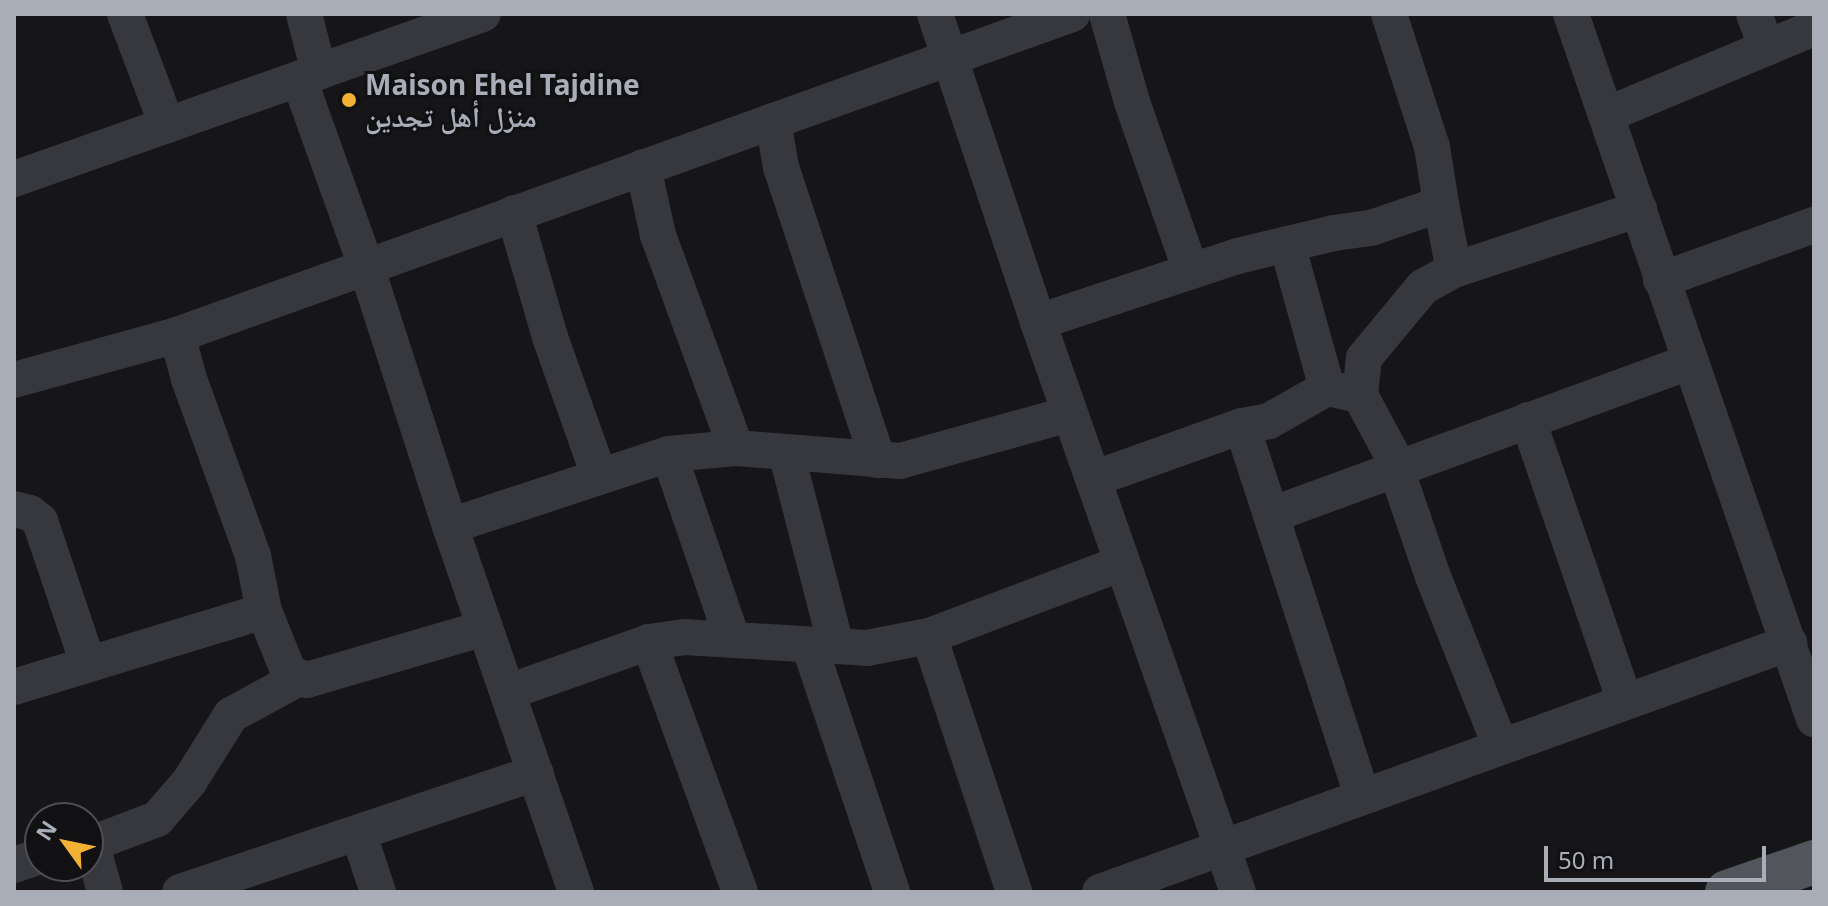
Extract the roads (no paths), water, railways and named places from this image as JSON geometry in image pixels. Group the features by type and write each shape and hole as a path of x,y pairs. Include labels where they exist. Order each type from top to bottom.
{"main road":[{"path":"1727,892 1814,862"}],"street":[{"path":"125,14 167,125"},
{"path":"304,14 309,75 367,269 450,526 576,892"},
{"path":"14,179 483,14"},
{"path":"935,14 1038,322 1238,892"},
{"path":"14,380 177,335 1072,14"},
{"path":"1107,14 1132,102 1191,271"},
{"path":"1389,14 1432,147 1454,270"},
{"path":"1571,14 1688,362 1814,719"},
{"path":"1606,115 1760,30 1814,28"},
{"path":"773,121 781,167 878,460"},
{"path":"643,167 658,235 736,448"},
{"path":"1038,322 1191,271 1287,244 1371,228 1441,204"},
{"path":"1093,479 1242,426 1269,421 1344,392 1364,358 1423,287 1454,270 1639,209"},
{"path":"514,213 550,337 599,475"},
{"path":"1661,280 1814,225"},
{"path":"1287,244 1344,392 1396,470 1432,574 1501,747"},
{"path":"177,335 189,379 253,556 264,611 289,673 297,679 307,680 485,628"},
{"path":"1271,515 1688,362"},
{"path":"450,526 669,454 736,448 900,461 1070,414"},
{"path":"1528,420 1625,702"},
{"path":"1242,426 1362,796"},
{"path":"786,452 823,645 892,892"},
{"path":"669,454 732,638"},
{"path":"14,509 30,513 40,521 88,664"},
{"path":"508,692 649,642 684,637 867,648 929,636 1122,563"},
{"path":"16,678 88,664 264,611"},
{"path":"929,636 1014,892"},
{"path":"649,642 740,892"},
{"path":"1100,892 1789,643"},
{"path":"104,839 157,819 189,782 231,715 297,679"},
{"path":"180,892 240,883 359,835 536,773"},
{"path":"359,835 378,892"}],"place":[{"name":"Maison Ehel Tajdine منزل أهل تجدين","path":"349,100"}]}
